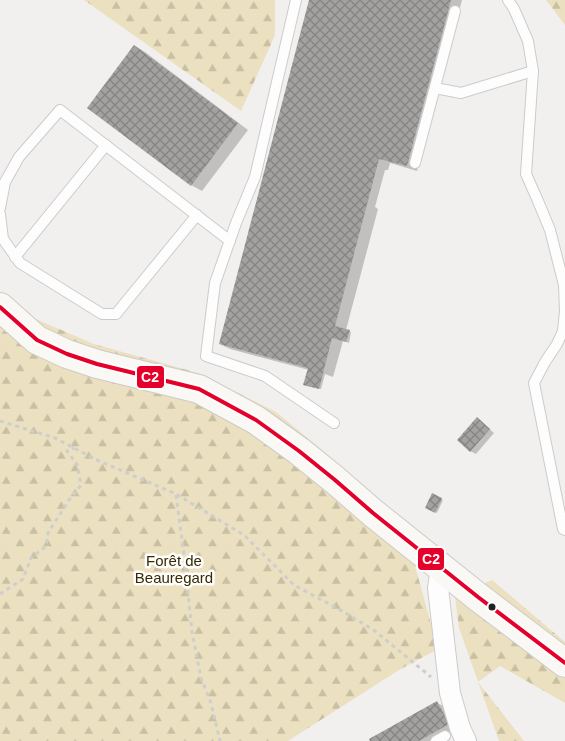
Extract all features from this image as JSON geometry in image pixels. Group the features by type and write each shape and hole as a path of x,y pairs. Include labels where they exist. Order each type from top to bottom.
{"street":[{"path":"0,307 37,340 66,354 97,364 199,388 256,420 306,457 373,513 565,664"},
{"path":"441,567 438,588 450,693 460,728 466,741"}],"lane":[{"path":"296,0 255,177 215,282 206,356 265,376 334,423"},
{"path":"508,0 514,8 528,41 533,72 526,174 550,230 564,285 565,311 563,330 534,383 563,529 565,530"},
{"path":"415,163 455,11"},
{"path":"435,88 461,93 533,72"},
{"path":"0,208 5,182 19,157 60,110 230,241"},
{"path":"15,257 106,145"},
{"path":"0,214 3,239 20,263 102,314 116,314 196,215"}],"path":[{"path":"0,421 55,438 97,460 176,494 244,535 294,585 375,631 450,693"},
{"path":"0,594 23,579 31,558 46,546 48,533 81,485 77,464 67,451 74,448"},
{"path":"176,494 194,641 201,678 211,703 220,741"}],"green space":[{"path":"84,0 275,0 275,35 241,111"},
{"path":"546,0 565,0 565,25"},
{"name":"Forêt de Beauregard","path":"0,293 24,314 94,344 198,373 276,412 333,459 322,478 412,555 438,649 399,670 288,741 0,741"},
{"path":"492,580 565,642 565,703 500,666 478,682 459,628 455,597"},
{"path":"478,682 524,741 499,741"}],"building":[{"path":"309,0 451,0 407,166 379,159 335,326 350,330 346,342 332,338 319,389 303,385 308,368 219,344"},
{"path":"134,45 238,123 191,186 87,108"},
{"path":"477,417 490,429 470,452 457,440"},
{"path":"432,493 442,498 435,513 425,508"},
{"path":"437,701 449,724 419,741 370,741 369,739"}],"transit line":[{"name":"C2","path":"0,307 37,340 67,354 97,364 199,389 256,420 299,451 478,597 565,663"}]}
